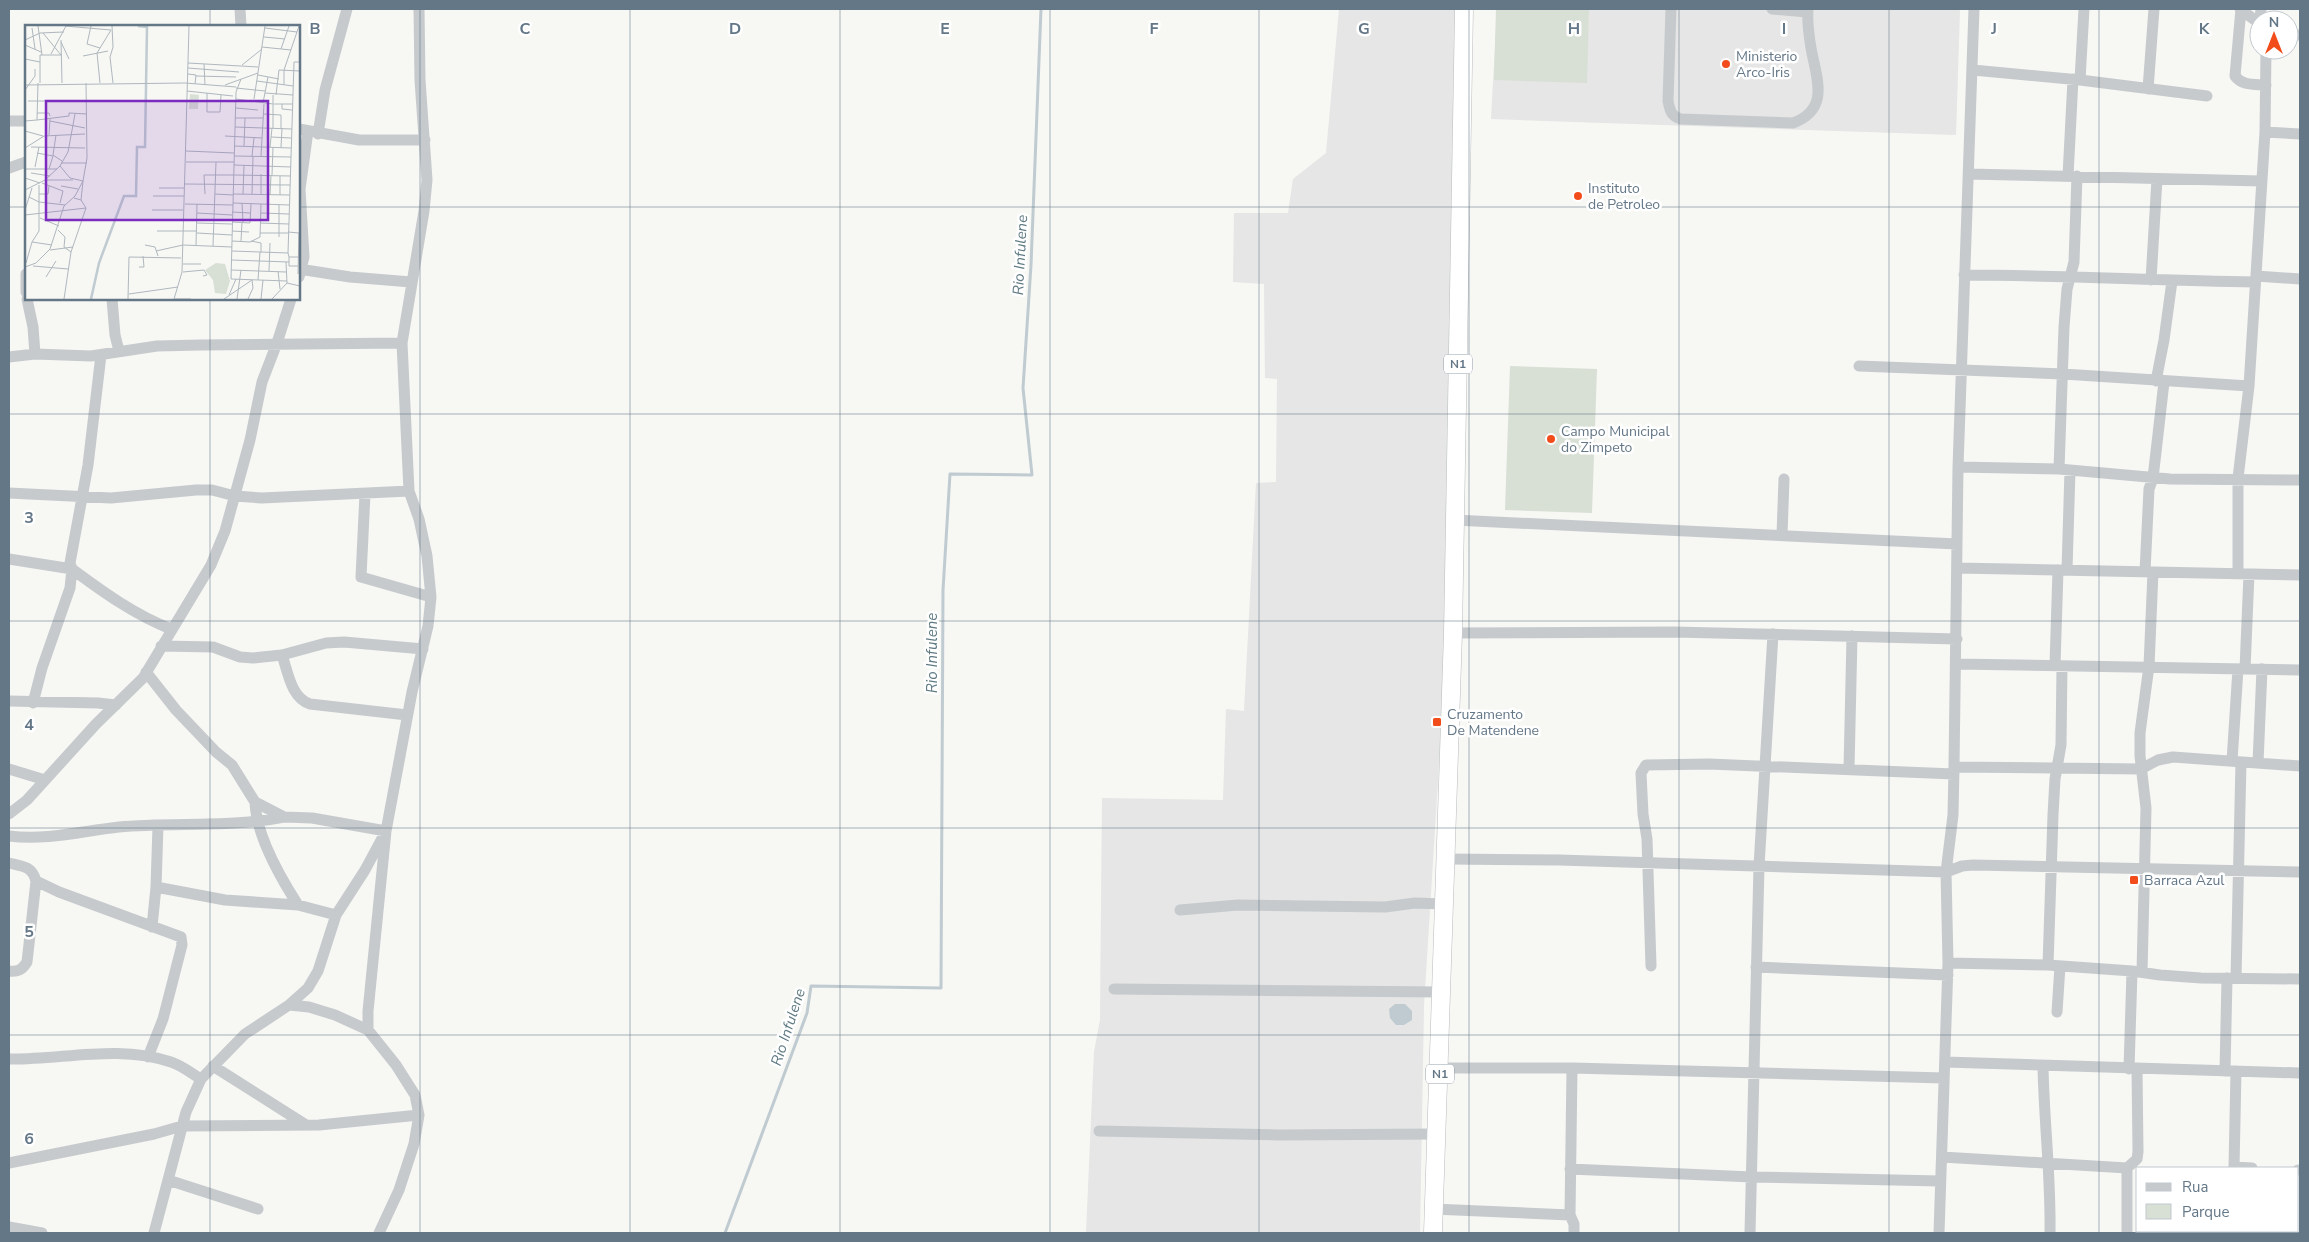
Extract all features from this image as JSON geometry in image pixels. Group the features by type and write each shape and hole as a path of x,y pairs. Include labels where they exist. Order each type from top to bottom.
{"highway":[{"name":"N1","path":"1433,1233 1438,1134 1454,633 1454,520 1460,304 1464,9"}],"street":[{"path":"240,9 241,25"},
{"path":"347,9 327,80 308,131 300,188 304,258 300,272 411,282"},
{"path":"368,1030 368,1011 386,831 407,715 424,649 431,597 427,556 419,519 409,491 402,343 424,211 427,180 420,80 418,9"},
{"path":"1671,9 1668,102 1673,116 1681,119 1793,122 1807,115 1818,99 1819,90 1811,49 1808,10 1772,9"},
{"path":"1939,1233 1948,975 1946,872 1953,814 1958,467 1974,9"},
{"path":"2058,1012 2050,867 2057,769 2061,745 2059,666 2063,570 2063,374 2065,313 2074,256 2072,176 2076,80 2084,9"},
{"path":"2148,89 2154,9"},
{"path":"2240,9 2235,76 2238,81 2266,86"},
{"path":"2234,1167 2231,1071 2232,978 2240,870 2236,762 2244,574 2238,478 2248,386 2256,279 2265,132 2266,60"},
{"path":"1973,70 2207,96"},
{"path":"9,121 25,121"},
{"path":"308,131 359,140 425,140"},
{"path":"2265,132 2300,134"},
{"path":"9,168 25,162"},
{"path":"1969,174 2261,181"},
{"path":"2150,280 2157,178"},
{"path":"1964,275 2070,275 2172,281 2300,279"},
{"path":"1942,1157 2127,1168 2137,1159 2133,1069 2137,971 2145,868 2146,808 2141,769 2140,733 2148,666 2148,489 2153,478 2160,381 2172,281"},
{"path":"27,300 33,327 35,354"},
{"path":"112,300 120,350"},
{"path":"9,814 46,780 146,672 219,549 250,440 262,382 291,300"},
{"path":"9,357 35,354 76,357 157,346 277,343 402,343"},
{"path":"33,703 42,668 70,588 72,570 70,554 88,466 101,355"},
{"path":"1859,366 2063,374 2248,386"},
{"path":"1958,467 2064,470 2153,478 2300,480"},
{"path":"1782,535 1784,479"},
{"path":"9,492 82,498 125,498 212,490 235,496 262,498 409,491"},
{"path":"364,494 361,577 431,597"},
{"path":"1454,520 1957,544"},
{"path":"9,559 72,570 124,606 153,622 171,629"},
{"path":"1957,568 2300,575"},
{"path":"1454,633 1674,632 1957,639"},
{"path":"1750,1233 1759,866 1773,634"},
{"path":"1849,769 1852,636"},
{"path":"161,646 213,647 240,657 282,655 326,643 344,642 424,649"},
{"path":"282,655 296,695 302,701 310,704 407,715"},
{"path":"1956,664 2300,670"},
{"path":"2258,763 2262,669"},
{"path":"146,672 176,710 216,752 232,765 255,802 258,821 275,866 298,905"},
{"path":"9,701 98,703 116,706"},
{"path":"1651,966 1646,863 1647,839 1643,814 1641,772 1646,765 1702,764 1954,770 2141,769 2158,760 2173,757 2300,766"},
{"path":"9,769 46,780"},
{"path":"255,802 284,817"},
{"path":"9,836 29,837 120,827 258,821 284,817 312,818 386,831"},
{"path":"152,927 156,888 158,826"},
{"path":"154,1233 182,1126 201,1078 245,1034 289,1005 308,988 318,971 336,915 365,870 386,831"},
{"path":"1447,859 1946,872 1973,865 2300,872"},
{"path":"9,863 30,869 34,873 36,881 27,962 17,972 9,971"},
{"path":"36,881 59,892 181,937 182,945 163,1019 148,1057"},
{"path":"156,888 219,899 298,905 336,915"},
{"path":"1180,910 1238,905 1385,907 1444,904"},
{"path":"1948,963 2137,971 2160,976 2300,979"},
{"path":"1756,967 1948,975"},
{"path":"1114,989 1442,992"},
{"path":"289,1005 335,1015 368,1030 406,1079 415,1094 420,1115 414,1144 402,1181 379,1233"},
{"path":"9,1059 92,1054 148,1057 172,1062 201,1078"},
{"path":"1945,1062 2300,1073"},
{"path":"213,1066 306,1125"},
{"path":"2043,1066 2043,1114 2049,1162 2050,1233"},
{"path":"1440,1068 1572,1068 1944,1078"},
{"path":"1572,1068 1570,1215 1574,1224 1574,1233"},
{"path":"9,1163 154,1134 182,1126 352,1123 420,1115"},
{"path":"1099,1131 1279,1135 1438,1134"},
{"path":"2127,1168 2128,1233"},
{"path":"1570,1169 1752,1177 1940,1181"},
{"path":"168,1180 258,1210"},
{"path":"1433,1209 1570,1215"},
{"path":"9,1228 42,1233"}],"shaded area":[{"path":"1339,9 1458,9 1450,587 1424,1006 1420,1233 1086,1233 1094,1052 1100,1020 1102,798 1223,800 1226,709 1244,711 1256,483 1276,482 1277,379 1265,378 1264,284 1233,282 1234,213 1288,213 1293,179 1326,153"},
{"name":"Ministerio Arco-Iris","path":"1497,9 1960,9 1956,135 1491,119"},
{"path":"1395,1004 1405,1004 1412,1011 1412,1020 1404,1025 1396,1025 1390,1018 1389,1009"}],"green space":[{"path":"1496,9 1589,9 1587,83 1494,80"},
{"name":"Campo Municipal do Zimpeto","path":"1510,366 1597,369 1592,513 1505,510"}],"waterway":[{"name":"Rio Infulene","path":"725,1233 807,1013 811,986 941,988 943,590 950,474 1032,475 1023,388 1031,265 1041,9"}],"place":[{"name":"Ministerio Arco-Iris","path":"1726,64"},
{"name":"Instituto de Petroleo","path":"1578,196"},
{"name":"Campo Municipal do Zimpeto","path":"1551,439"},
{"name":"Cruzamento De Matendene","path":"1437,722"},
{"name":"Barraca Azul","path":"2134,880"}]}
